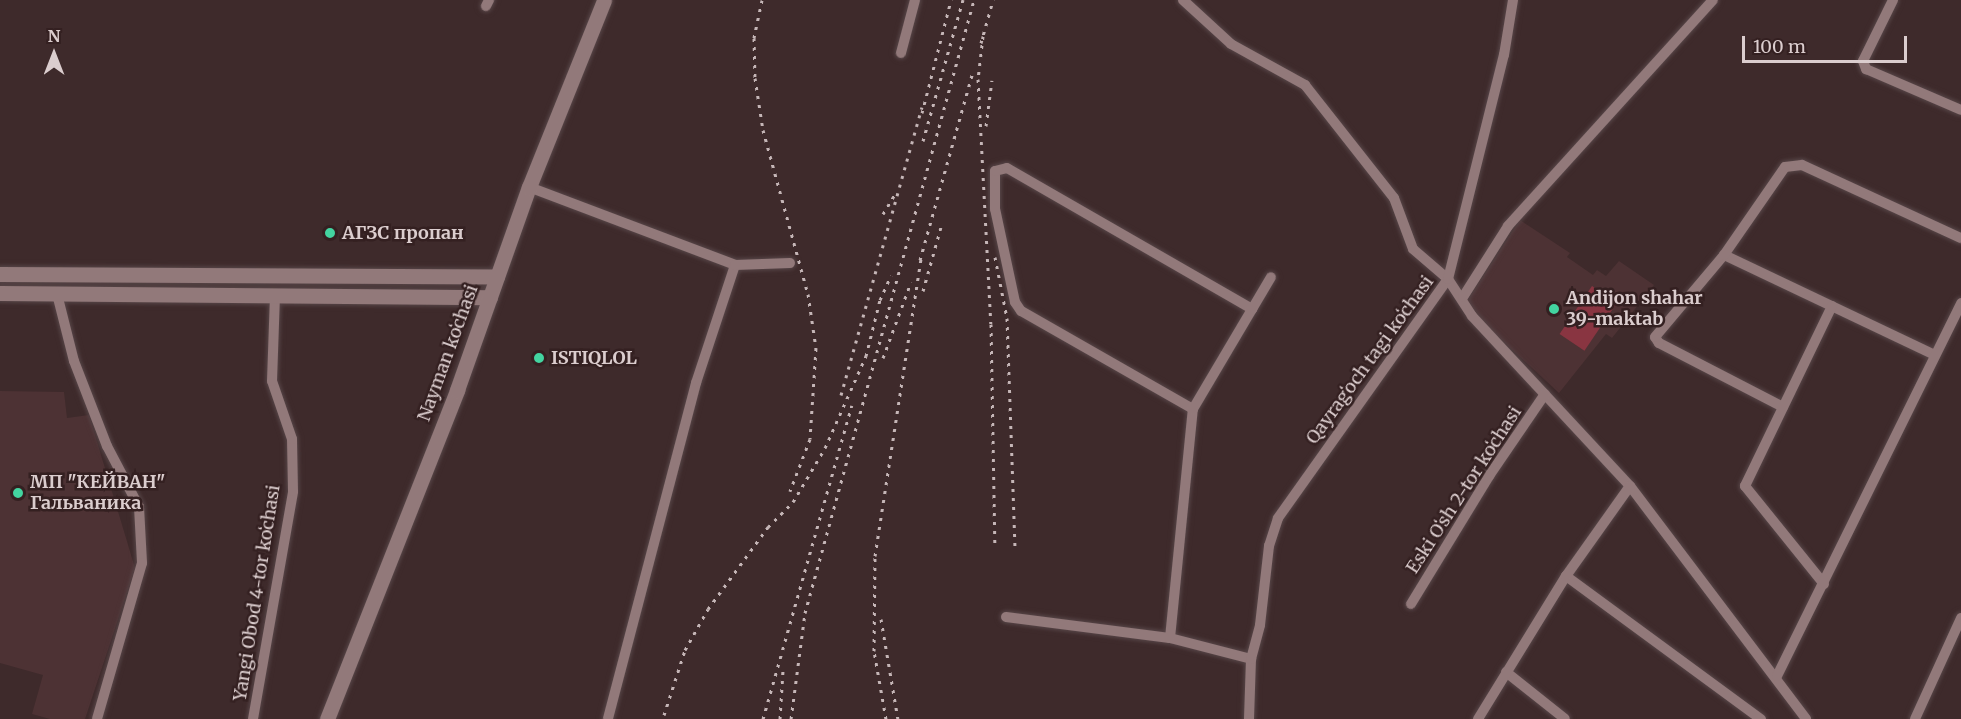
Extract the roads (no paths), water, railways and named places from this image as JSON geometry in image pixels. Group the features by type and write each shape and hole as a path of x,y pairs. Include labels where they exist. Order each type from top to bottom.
{"main road":[{"name":"Nayman koʻchasi","path":"327,719 490,297 528,187 604,0"},
{"path":"0,274 497,277"},
{"path":"0,293 490,297"}],"street":[{"path":"901,53 915,0"},
{"path":"1183,0 1232,44 1305,85 1394,198 1413,249 1448,279 1462,297 1472,316 1630,486 1777,676 1806,719"},
{"name":"Qayragʻoch tagi koʻchasi","path":"1249,719 1251,659 1260,625 1269,546 1278,518 1448,279 1504,55 1513,0"},
{"path":"1462,297 1508,226 1713,0"},
{"path":"1893,0 1863,61 1866,69 1961,110"},
{"path":"1784,407 1659,344 1655,337 1724,255 1785,167 1795,164 1961,238"},
{"path":"1193,409 1021,311 1015,302 995,209 995,171 1007,168 1252,309"},
{"path":"528,187 735,265 790,263"},
{"path":"1724,255 1935,355"},
{"path":"608,719 696,383 735,265"},
{"path":"1170,638 1193,409 1271,277"},
{"path":"57,294 74,361 107,447 139,507 142,563 98,719"},
{"name":"Yangi Obod 4-tor koʻchasi","path":"253,719 293,491 292,439 272,381 275,296"},
{"path":"1777,676 1961,303"},
{"path":"1824,584 1745,486 1832,306"},
{"name":"Eski Oʻsh 2-tor koʻchasi","path":"1411,604 1489,476 1545,394"},
{"path":"1478,719 1566,576 1630,486"},
{"path":"1566,576 1761,719"},
{"path":"1006,617 1170,638 1251,659"},
{"path":"1915,719 1961,618"},
{"path":"1506,672 1565,719"}],"railway":[{"path":"762,0 754,38 755,78 763,130 808,294 816,348 810,439 790,491"},
{"path":"922,113 951,0"},
{"path":"923,141 963,0"},
{"path":"791,719 805,613 974,0"},
{"path":"981,43 993,0"},
{"path":"983,36 978,79 991,324 995,547"},
{"path":"920,260 973,72"},
{"path":"986,126 992,80"},
{"path":"841,395 922,107"},
{"path":"883,214 896,192"},
{"path":"923,291 941,227"},
{"path":"886,719 874,651 875,556 922,254"},
{"path":"995,257 1007,318 1015,547"},
{"path":"664,715 685,650 708,609 768,527 793,502 825,448 866,356 880,300 891,275"},
{"path":"883,358 911,282"},
{"path":"763,719 852,405"},
{"path":"881,619 898,719"},
{"path":"780,719 783,670"}],"place":[{"name":"АГЗС пропан","path":"330,233"},
{"name":"Andijon shahar 39-maktab","path":"1554,309"},
{"name":"ISTIQLOL","path":"539,358"},
{"name":"МП \"КЕЙВАН\" Гальваника","path":"18,493"}]}
